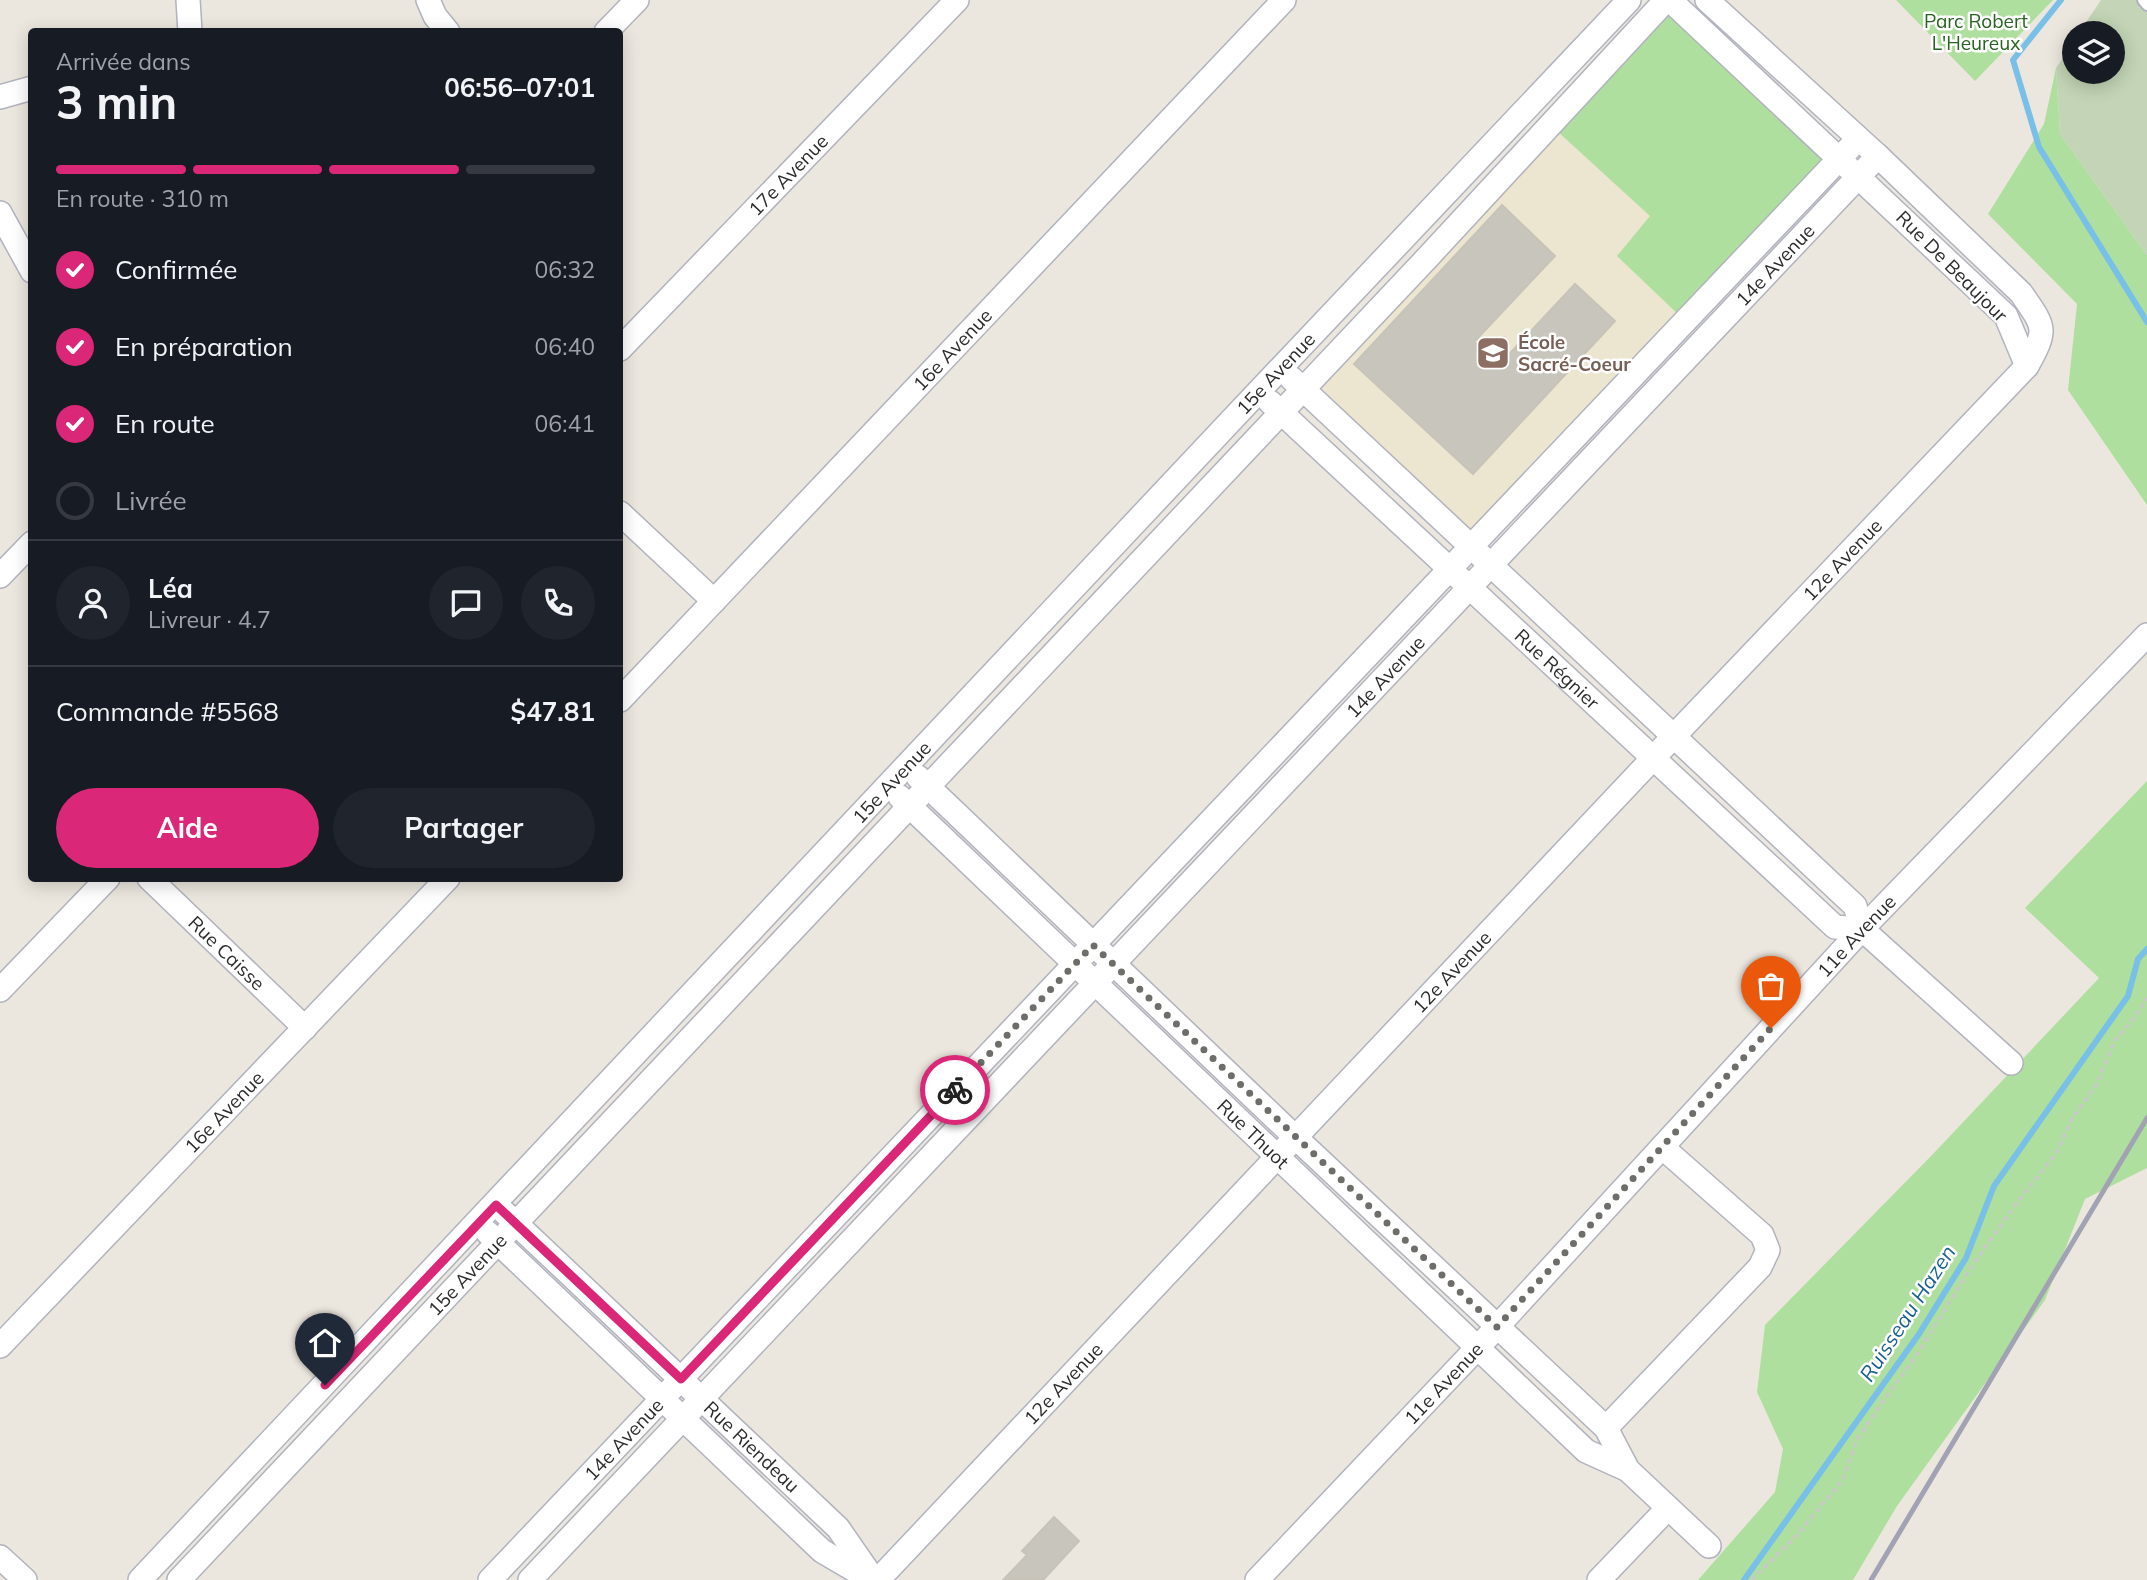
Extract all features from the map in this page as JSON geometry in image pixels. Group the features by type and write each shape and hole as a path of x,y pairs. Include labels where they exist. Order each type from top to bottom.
{"street":[{"path":"188,0 190,28"},
{"path":"428,0 435,16 446,28"},
{"path":"610,28 636,0"},
{"name":"17e Avenue","path":"623,346 957,0"},
{"name":"16e Avenue","path":"623,697 1284,0"},
{"name":"15e Avenue","path":"140,1580 1629,0"},
{"name":"15e Avenue","path":"179,1580 1668,0"},
{"name":"Rue De Beaujour","path":"1668,0 1840,157 2006,316 2027,366"},
{"name":"Rue De Beaujour","path":"1707,0 1878,156 2021,293 2040,320 2042,339 2027,366"},
{"path":"0,97 28,89"},
{"path":"1498,138 1521,157"},
{"name":"14e Avenue","path":"490,1580 1858,139"},
{"name":"14e Avenue","path":"530,1580 1878,156"},
{"path":"0,213 28,264"},
{"path":"1408,236 1428,257"},
{"name":"12e Avenue","path":"874,1580 2027,366"},
{"name":"Rue Régnier","path":"1281,368 1855,906 1862,929 2011,1063"},
{"name":"Rue Régnier","path":"1259,392 1835,927 1862,929"},
{"path":"623,516 713,601"},
{"path":"0,576 28,547"},
{"path":"1089,573 1109,594"},
{"name":"11e Avenue","path":"1257,1580 1497,1327 1862,929 2147,635"},
{"name":"Rue Thuot","path":"906,766 1295,1137 1606,1428 1628,1470 1709,1546"},
{"name":"Rue Thuot","path":"887,785 1586,1451 1628,1470"},
{"path":"0,990 104,882"},
{"name":"Rue Caisse","path":"153,882 305,1028"},
{"name":"16e Avenue","path":"0,1346 444,882"},
{"path":"694,993 715,1012"},
{"path":"1606,1428 1760,1267 1768,1250 1762,1236 1662,1147"},
{"path":"873,1176 894,1195"},
{"name":"Rue Riendeau","path":"496,1205 838,1528 874,1580"},
{"name":"Rue Riendeau","path":"478,1223 822,1551 874,1580"},
{"path":"287,1425 306,1444"},
{"path":"1599,1580 1668,1508"},
{"path":"0,1557 25,1580"}],"lane":[{"path":"2143,0 2147,5"}],"path":[{"path":"1752,1580 1796,1536 1844,1478 1856,1442 1871,1418 1917,1355 1970,1269 2057,1152 2072,1119 2097,1084 2115,1040 2136,1016 2147,998"}],"shaded area":[{"name":"École Sacré-Coeur","path":"1556,130 1651,216 1682,318 1471,546 1303,388"}],"green space":[{"path":"1668,0 1840,157 1682,318 1617,256 1650,216 1556,130"},
{"name":"Parc Robert L'Heureux","path":"1896,0 2053,0 1975,81"},
{"path":"2101,0 2147,0 2147,255 2060,134 2056,68 2062,59 2062,84 2125,84 2125,21 2087,21"},
{"path":"2056,68 2060,134 2147,255 2147,505 2068,390 2077,304 1988,214 2044,124"},
{"path":"2147,781 2147,1168 2085,1199 2045,1300 1897,1506 1853,1580 1698,1580 1775,1492 1783,1449 1757,1392 1765,1325 1933,1154 2099,978 2025,908"}],"building":[{"path":"1502,205 1555,256 1474,342 1499,365 1575,284 1615,321 1473,474 1354,364"},
{"path":"1054,1517 1079,1541 1043,1580 1003,1580 1027,1555 1022,1551"}],"waterway":[{"name":"Ruisseau Hazen","path":"2061,0 2013,60 2039,147 2147,322"},
{"name":"Ruisseau Hazen","path":"1744,1580 1919,1334 1966,1258 1994,1186 2128,996 2138,959 2147,949"}],"railway":[{"path":"1871,1580 2147,1118"}],"way so far":[{"path":"955,1090 1093,945 1497,1327 1771,1028"}],"place":[{"name":"École Sacré-Coeur","path":"1493,353"}],"route":[{"path":"325,1385 496,1205 681,1379 955,1090"}]}
